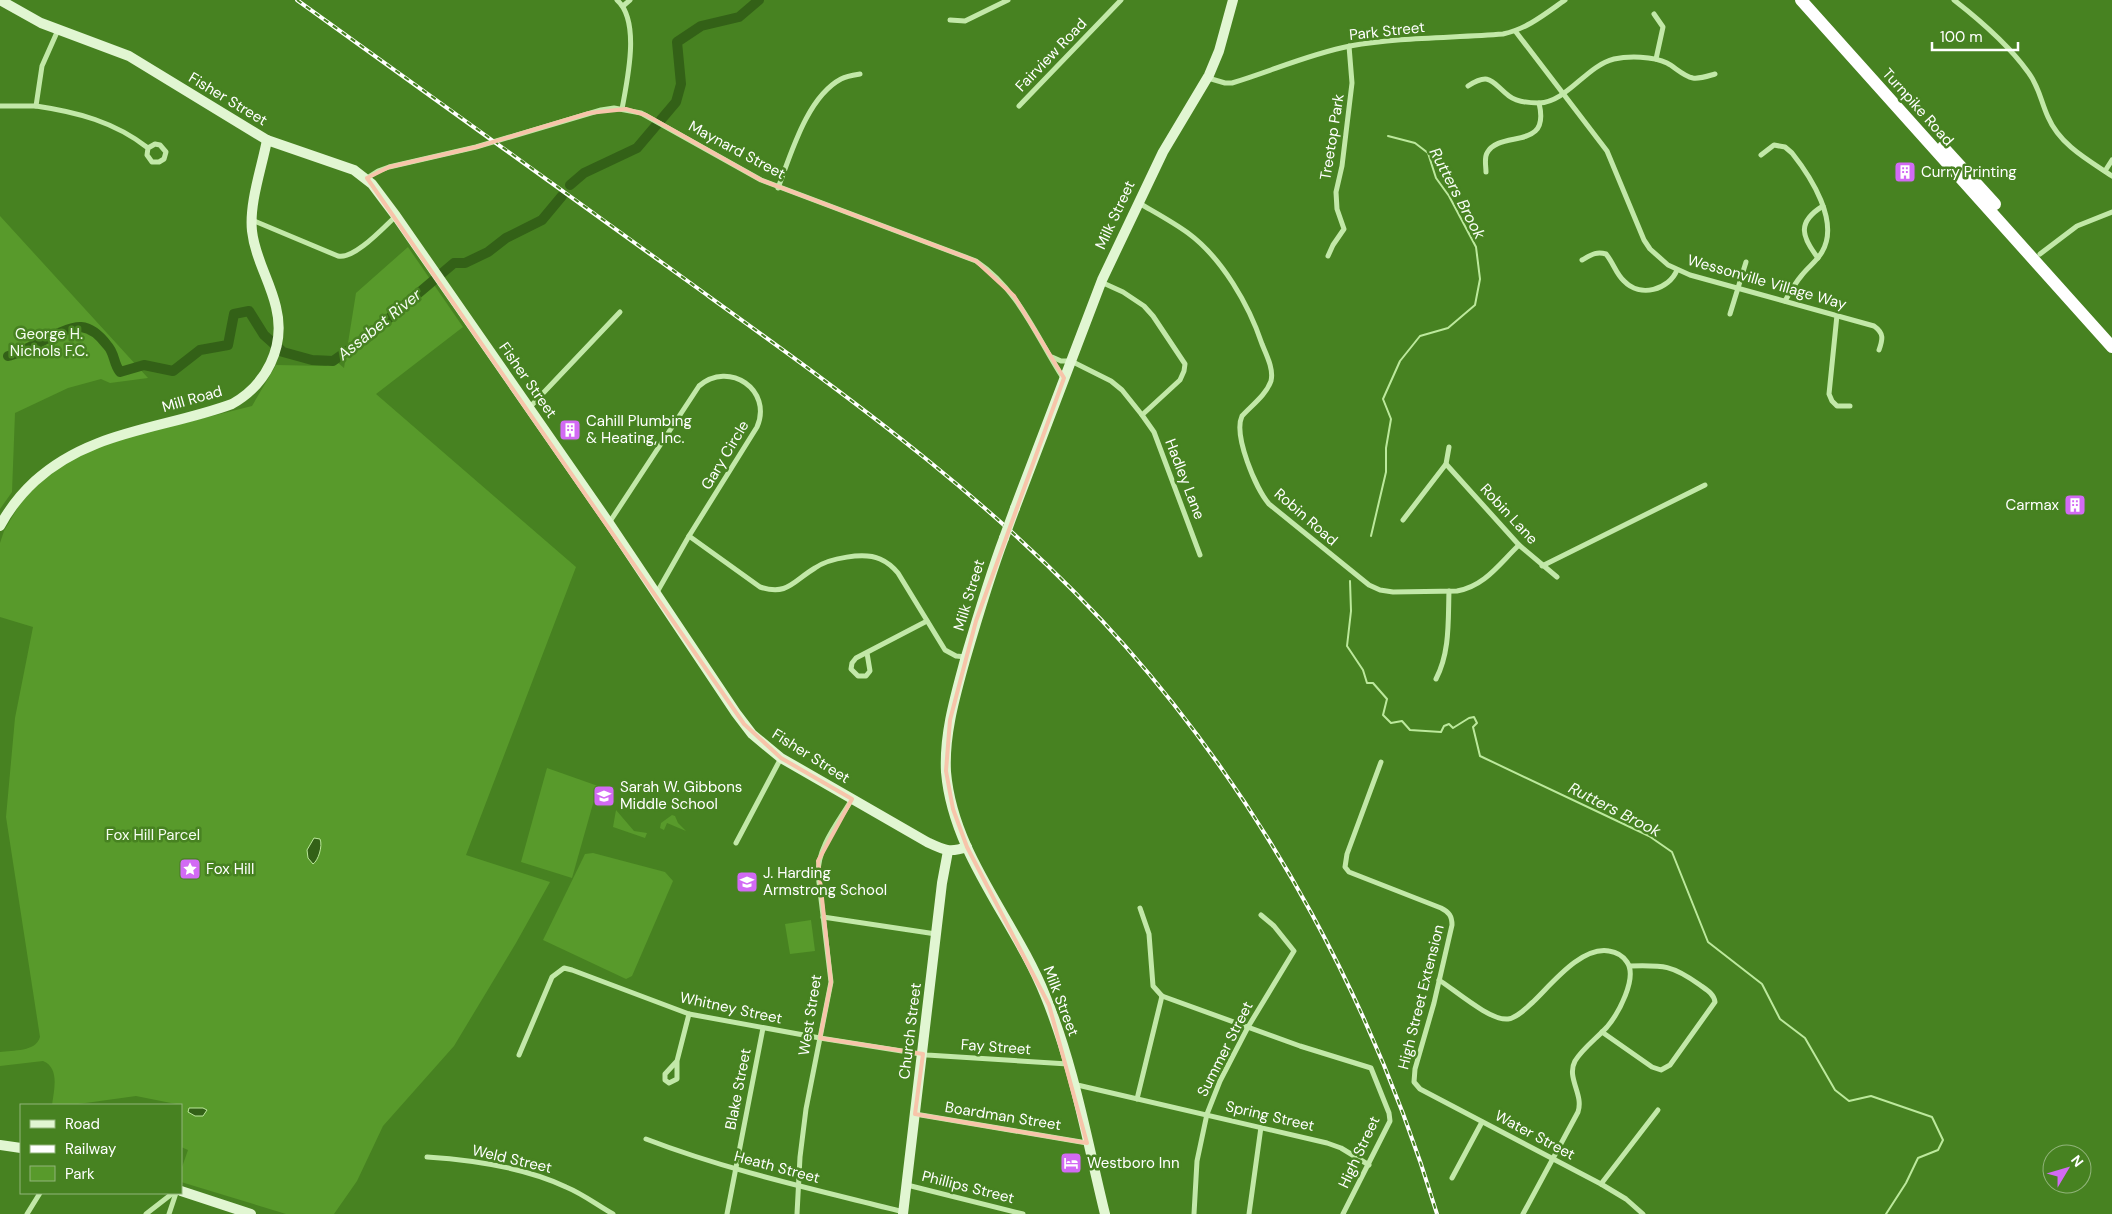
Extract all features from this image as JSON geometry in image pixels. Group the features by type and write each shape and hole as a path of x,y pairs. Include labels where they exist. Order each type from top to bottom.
{"highway":[{"name":"Turnpike Road","path":"1801,0 2112,347"},
{"name":"Turnpike Road","path":"1812,0 2112,334"}],"main road":[{"name":"Fisher Street","path":"0,0 20,13 129,56 267,140 347,166 367,178 396,216 609,523 744,724 762,743 781,758 927,842 948,851"},
{"name":"Milk Street","path":"1105,1214 1068,1064 1049,1005 1039,981 968,847 953,809 948,784 946,758 950,720 987,586 1064,378 1102,282 1138,202 1169,141 1208,77 1233,0"},
{"name":"Mill Road","path":"0,526 22,495 63,459 104,440 232,404 253,389 265,375 273,359 278,342 279,324 276,307 254,242 252,220 267,140"},
{"path":"948,851 954,852 968,847"},
{"name":"Church Street","path":"903,1213 942,883 948,851"},
{"path":"0,1145 20,1148"},
{"path":"182,1191 251,1214"}],"street":[{"path":"617,0 623,6 632,48 622,109"},
{"path":"623,6 630,0"},
{"path":"950,20 965,21 1008,0"},
{"name":"Fairview Road","path":"1020,106 1120,0"},
{"name":"Park Street","path":"1208,77 1225,83 1232,83 1294,61 1349,46 1396,40 1497,35 1516,32 1528,26 1565,0"},
{"path":"1954,0 1983,23 2027,70 2040,92 2048,117 2061,139 2112,176"},
{"path":"1654,14 1663,27 1656,59"},
{"path":"36,106 42,66 59,29"},
{"name":"Wessonville Village Way","path":"1516,32 1607,151 1644,240 1658,258 1677,270 1737,289 1874,326 1883,338 1879,350"},
{"name":"Treetop Park","path":"1328,256 1344,229 1337,209 1336,192 1342,166 1352,83 1349,46"},
{"path":"1468,86 1480,79 1490,80 1516,100 1539,103 1548,102 1562,94 1605,62 1625,58 1656,59 1665,62 1689,77 1695,78 1715,74"},
{"path":"778,188 800,130 820,99 839,80 860,74"},
{"path":"1486,172 1486,155 1492,147 1524,138 1534,132 1541,120 1539,103"},
{"path":"0,106 36,106 64,110 98,120 122,131 148,148"},
{"name":"Maynard Street","path":"367,178 389,167 476,147 601,110 622,109 641,113 748,174 778,188 976,261 997,277 1014,296 1064,378"},
{"path":"1761,155 1774,145 1784,147 1798,161 1823,206 1829,222 1827,242 1818,258 1803,273 1785,301"},
{"path":"2105,171 2112,160"},
{"name":"Robin Road","path":"1138,202 1179,227 1199,243 1239,293 1252,315 1270,365 1272,378 1267,390 1242,416 1239,432 1260,494 1274,508 1368,585 1380,590 1393,592 1470,589 1481,583 1519,545"},
{"path":"1818,258 1806,241 1805,227 1808,216 1823,206"},
{"path":"2040,254 2077,226 2112,212"},
{"path":"252,220 338,256 345,257 354,253 396,216"},
{"path":"1582,260 1592,254 1600,252 1606,254 1623,281 1638,290 1660,288 1670,282 1677,270"},
{"path":"1730,314 1746,262"},
{"path":"1102,282 1123,292 1144,306 1153,316 1185,364 1180,380 1142,415"},
{"path":"529,408 620,312"},
{"path":"1837,315 1829,394 1835,405 1850,406"},
{"path":"1050,356 1061,361 1071,361"},
{"name":"Hadley Lane","path":"1071,361 1099,374 1117,386 1154,432 1200,555"},
{"name":"Gary Circle","path":"609,523 697,388 705,381 715,377 726,376 736,378 750,386 757,396 761,409 759,422 656,594"},
{"path":"1403,520 1446,464 1449,447"},
{"name":"Robin Lane","path":"1446,464 1519,545 1557,577"},
{"path":"1542,566 1705,485"},
{"path":"689,536 760,586 772,591 784,589 796,583 815,567 827,562 852,557 878,558 889,564 898,573 945,650 956,656 966,657"},
{"path":"1436,679 1443,665 1447,645 1449,591"},
{"path":"867,653 871,664 870,671 864,677 856,676 851,669 852,663 856,658 927,621"},
{"path":"736,844 781,758"},
{"name":"High Street Extension","path":"1381,762 1347,854 1346,868 1349,872 1441,908 1450,914 1452,925 1415,1069 1414,1081"},
{"name":"West Street","path":"797,1214 806,1109 831,982 818,874 819,856 852,799"},
{"path":"1140,908 1149,934 1153,986 1162,996 1248,1027"},
{"name":"Summer Street","path":"1194,1214 1197,1161 1207,1114 1220,1081 1248,1027 1294,950 1274,926 1260,915"},
{"path":"823,917 937,934"},
{"path":"1439,980 1487,1012 1499,1018 1507,1019 1514,1017 1526,1008 1569,967 1588,953 1602,950 1612,951 1623,957 1630,966 1632,973 1630,983 1614,1017 1581,1053 1574,1064 1572,1074 1580,1104 1523,1214"},
{"path":"1602,1032 1652,1067 1661,1070 1672,1062 1715,1002 1711,994 1680,971 1664,967 1630,966"},
{"name":"Whitney Street","path":"519,1055 552,977 562,969 570,969 689,1014 820,1038 923,1054"},
{"path":"1137,1099 1162,996"},
{"path":"677,1061 689,1014"},
{"name":"High Street","path":"1248,1027 1371,1068 1390,1117 1382,1139 1343,1214"},
{"name":"Blake Street","path":"727,1214 763,1028"},
{"name":"Fay Street","path":"923,1054 1068,1064"},
{"name":"Water Street","path":"1414,1081 1420,1089 1601,1184 1626,1199 1643,1214"},
{"name":"Spring Street","path":"1073,1084 1327,1143 1341,1148 1369,1164"},
{"path":"1601,1184 1658,1110"},
{"name":"Boardman Street","path":"915,1114 1087,1143"},
{"path":"1452,1178 1482,1122"},
{"path":"1249,1214 1261,1127"},
{"name":"Heath Street","path":"646,1139 735,1169 903,1213"},
{"name":"Weld Street","path":"427,1157 478,1163 546,1178 587,1198 613,1214"},
{"name":"Phillips Street","path":"907,1185 1023,1214"},
{"path":"27,1214 39,1194"},
{"path":"146,1214 173,1194"},
{"path":"168,1214 174,1194"}],"highlighted area":[{"path":"626,109 646,115 761,180 976,261 1014,296 1064,378 976,621 950,720 946,771 953,809 967,847 1049,1005 1087,1143 915,1114 923,1054 820,1038 831,982 818,861 852,799 781,758 744,724 367,178 389,167 476,147 589,113"}],"green space":[{"name":"George H. Nichols F.C.","path":"0,216 148,378 110,383 101,379 68,388 15,413 12,492 0,509"},
{"name":"Fox Hill Parcel","path":"408,247 463,327 376,394 576,567 466,855 550,882 454,1046 383,1126 357,1181 334,1214 286,1214 182,1182 182,1167 188,1150 182,1147 182,1104 136,1096 78,1104 52,1104 55,1080 52,1069 48,1064 43,1061 0,1066 0,1052 29,1048 38,1042 40,1037 6,817 15,718 33,627 0,617 0,543 4,531 21,502 46,477 71,458 104,443 252,406 276,365 326,366 336,361 344,368 356,293"},
{"path":"547,768 598,786 572,878 521,862"},
{"path":"616,810 634,831 647,833 645,838 613,827"},
{"path":"672,815 675,816 678,823 686,831 667,823 664,830 660,828 661,823"},
{"path":"593,853 665,872 673,881 632,976 626,979 543,940 585,854"},
{"path":"811,920 815,951 790,954 785,924"}],"shaded area":[{"path":"314,838 320,839 321,845 318,857 313,864 308,858 307,850"},
{"path":"189,1108 203,1108 207,1110 203,1116 195,1116 188,1112"}],"waterway":[{"name":"Assabet River","path":"570,185 584,173 637,148 676,102 681,84 677,42 701,26 739,17 759,0"},
{"name":"Rutters Brook","path":"1371,536 1386,472 1386,448 1391,419 1383,399 1400,361 1420,336 1448,328 1475,305 1480,279 1476,247 1449,196 1436,178 1428,153 1415,143 1388,136"},
{"name":"Assabet River","path":"8,356 65,330 81,327 92,331 105,342 110,348 120,372 144,365 173,371 200,350 228,345 234,314 249,311 264,335 283,352 312,360 333,361 368,336 454,263 465,263 488,252 506,238 542,220 562,196"},
{"name":"Rutters Brook","path":"1350,581 1351,611 1347,646 1363,670 1367,683 1373,683 1387,699 1383,715 1391,723 1402,721 1410,730 1441,732 1444,726 1449,724 1453,728 1474,717 1477,723 1473,727 1480,756 1649,836 1672,852 1708,942 1762,984 1780,1019 1805,1038 1835,1090 1849,1101 1871,1096 1932,1117 1943,1140 1938,1150 1918,1158 1906,1183 1886,1214"}],"railway":[{"path":"297,0 763,335 873,417 979,503 1079,596 1126,647 1178,710 1226,776 1271,844 1312,914 1349,986 1382,1061 1411,1137 1437,1214"}],"place":[{"name":"Curry Printing","path":"1905,172"},
{"name":"Cahill Plumbing & Heating, Inc.","path":"570,430"},
{"name":"Carmax","path":"2075,505"},
{"name":"Sarah W. Gibbons Middle School","path":"604,796"},
{"name":"Fox Hill","path":"190,869"},
{"name":"J. Harding Armstrong School","path":"747,882"},
{"name":"Westboro Inn","path":"1071,1163"}]}
